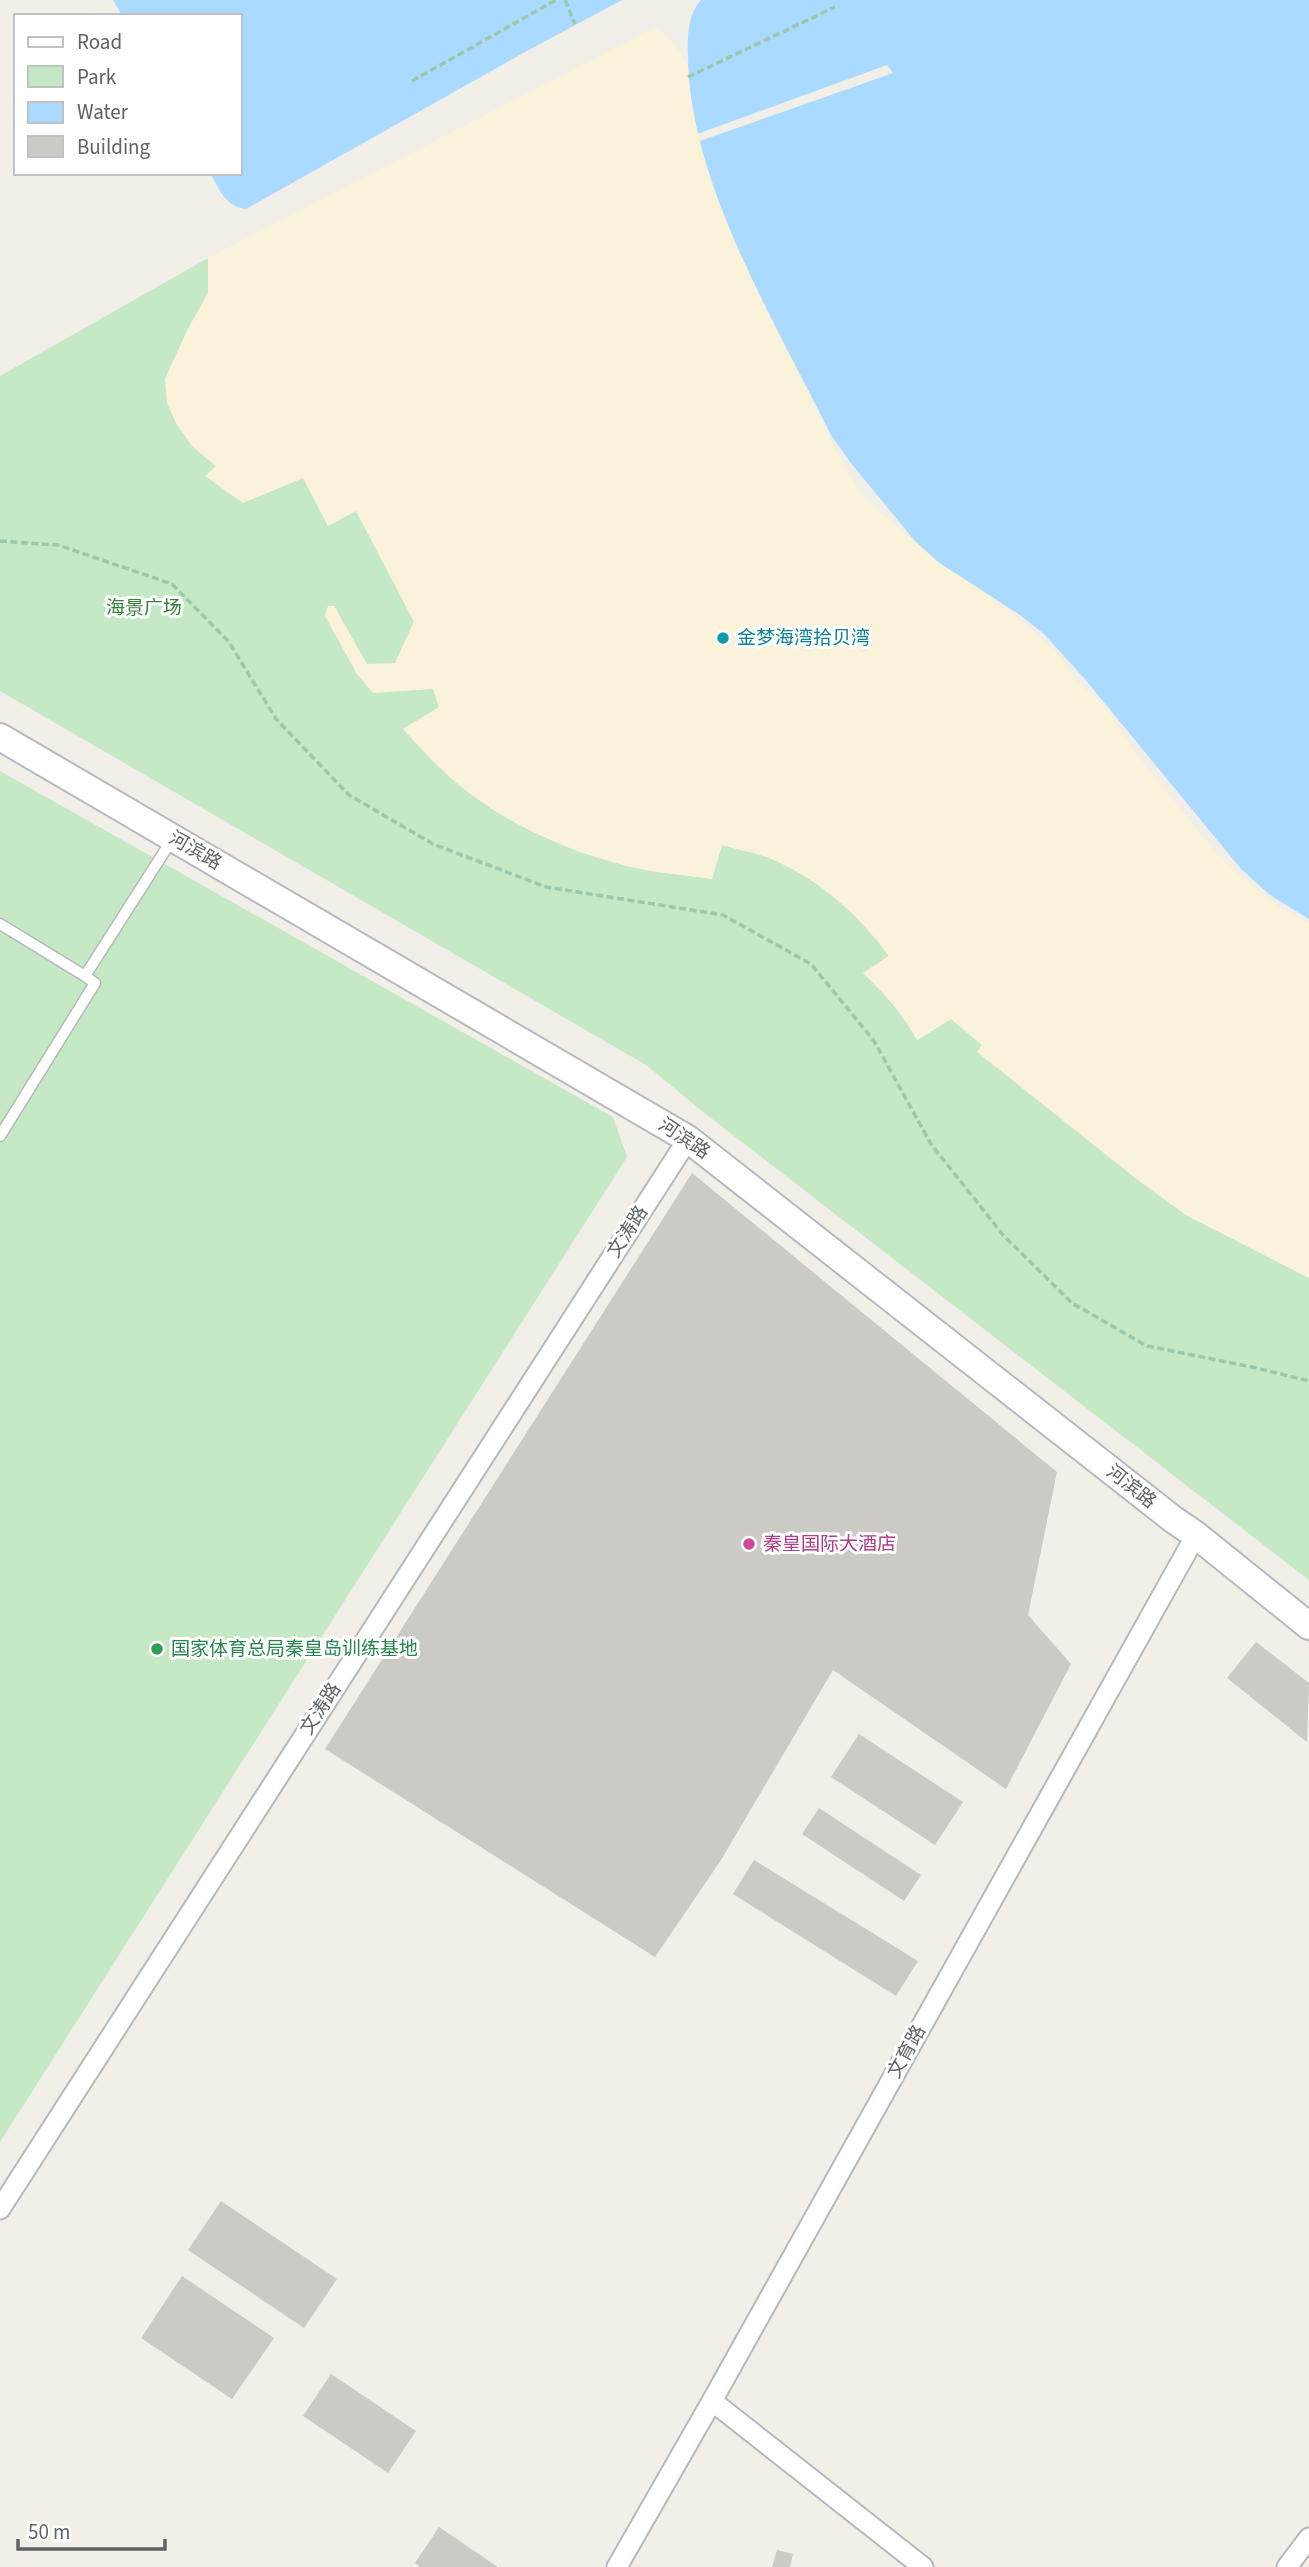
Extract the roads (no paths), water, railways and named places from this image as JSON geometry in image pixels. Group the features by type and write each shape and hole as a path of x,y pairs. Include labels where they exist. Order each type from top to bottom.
{"street":[{"name":"河滨路","path":"0,737 688,1139 1309,1626"},
{"name":"文涛路","path":"0,2209 688,1139"},
{"name":"文育路","path":"617,2567 1196,1535"},
{"path":"712,2401 923,2567"},
{"path":"1287,2567 1309,2538"}],"lane":[{"path":"85,976 173,838"},
{"path":"0,924 95,983 0,1136"}],"water":[{"path":"113,0 622,0 246,209 228,201 211,175 242,175 242,14 121,14"},
{"path":"701,0 1309,0 1309,919 1270,895 1241,869 1084,678 1044,634 1020,615 938,562 915,541 831,435 739,250 703,152 692,103 688,48 691,19"}],"place":[{"name":"金梦海湾拾贝湾","path":"723,638"},
{"name":"秦皇国际大酒店","path":"749,1544"},
{"name":"国家体育总局秦皇岛训练基地","path":"157,1649"}],"park label":[{"name":"海景广场","path":"144,608"}]}
